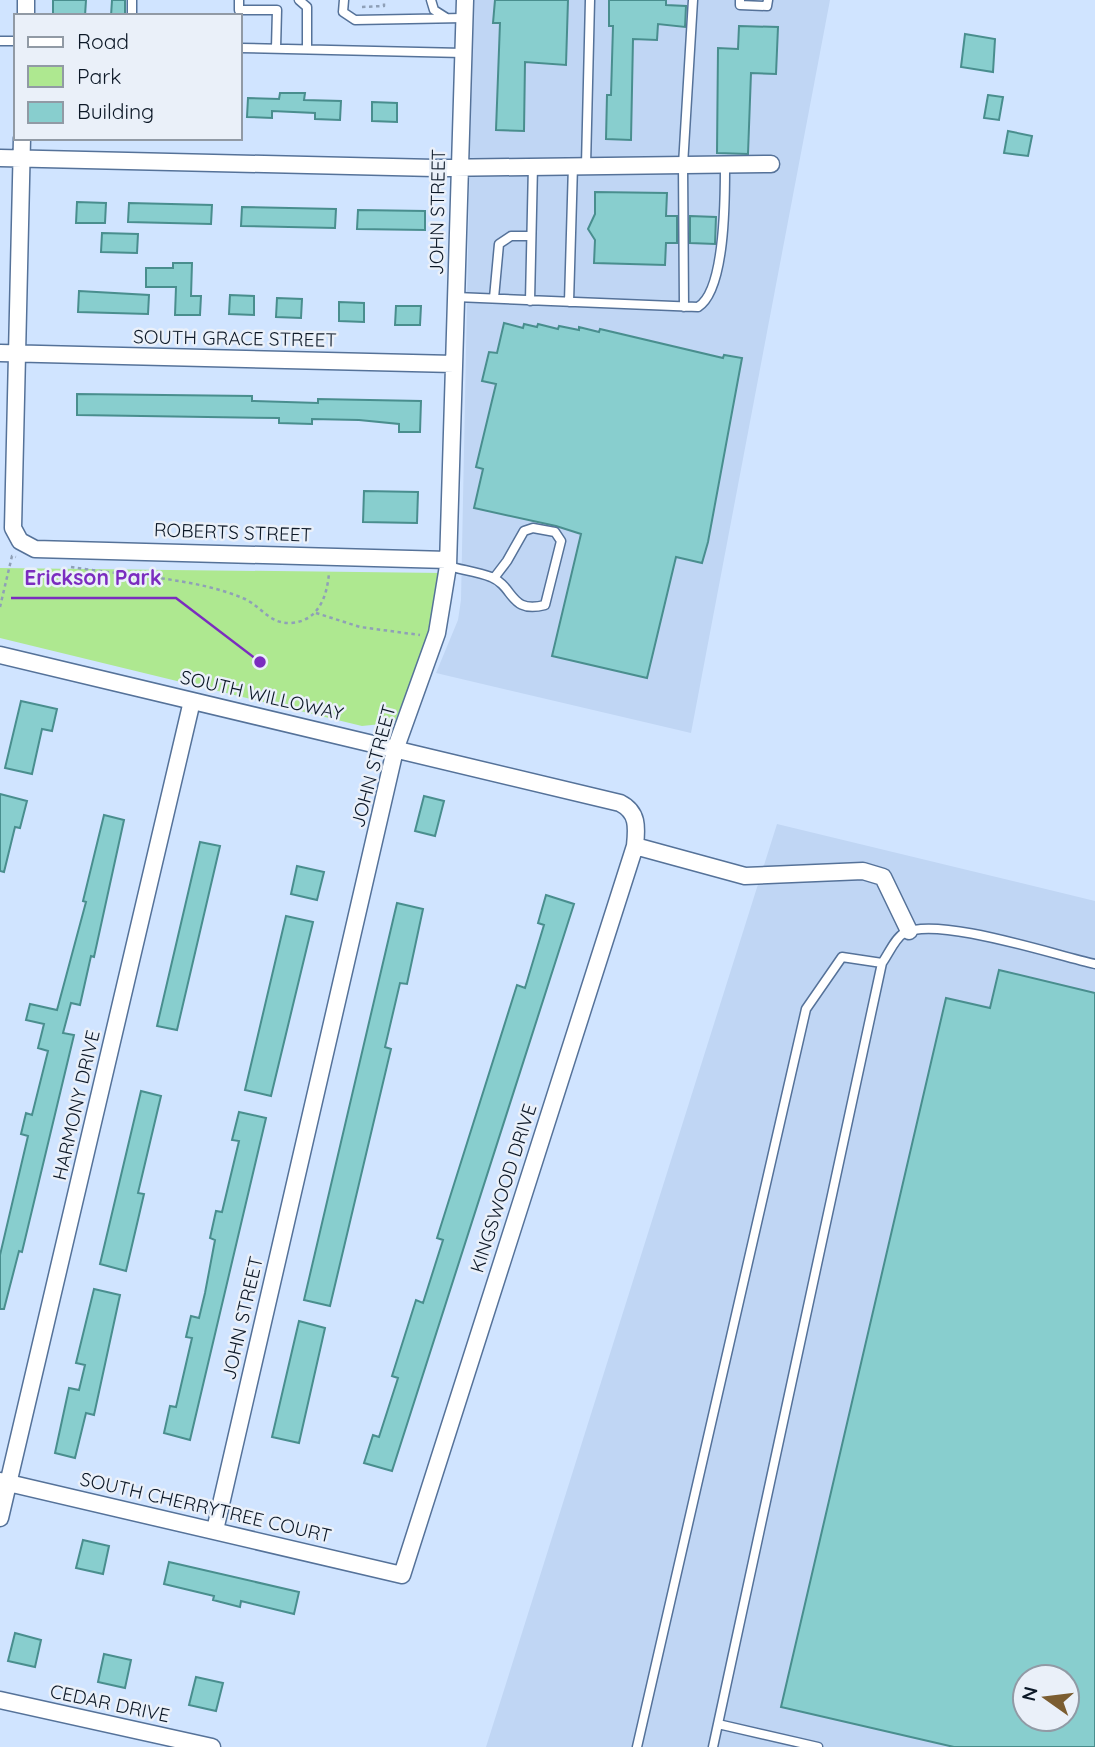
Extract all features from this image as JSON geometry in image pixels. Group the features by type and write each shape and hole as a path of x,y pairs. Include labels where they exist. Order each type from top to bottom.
{"street":[{"name":"JOHN STREET","path":"215,1531 395,750 438,634 448,563 465,0"},
{"path":"20,550 13,528 8,354 22,140"},
{"path":"0,158 459,167 771,164"},
{"name":"SOUTH GRACE STREET","path":"8,354 454,364"},
{"name":"ROBERTS STREET","path":"20,550 330,556 448,563"},
{"name":"SOUTH WILLOWAY","path":"0,655 620,803 632,813"},
{"name":"HARMONY DRIVE","path":"0,1518 4,1482 192,701"},
{"name":"KINGSWOOD DRIVE","path":"402,1575 635,846 637,828 632,813"},
{"path":"635,846 745,876 863,871 883,877 909,931"},
{"name":"SOUTH CHERRYTREE COURT","path":"4,1482 402,1575"},
{"name":"CEDAR DRIVE","path":"0,1700 212,1747"}],"lane":[{"path":"239,0 239,10 276,10 276,48"},
{"path":"299,0 307,7 307,49"},
{"path":"344,0 343,12 355,20 435,21 445,17 464,18"},
{"path":"431,0 434,10 445,17"},
{"path":"569,302 590,0"},
{"path":"684,307 682,164 694,0"},
{"path":"740,0 740,5 767,6 768,0"},
{"path":"242,48 463,52"},
{"path":"456,297 698,307 708,298 725,227 725,164"},
{"path":"530,301 533,165"},
{"path":"494,298 499,244 511,236 531,236"},
{"path":"448,563 494,578 516,603 534,608 545,605 561,541 555,533 533,528 524,531 494,578"},
{"path":"713,1747 882,964 901,934 921,927 956,931 1095,964"},
{"path":"637,1747 806,1009 842,957 882,964"},
{"path":"718,1724 818,1747"}],"path":[{"path":"362,7 384,6 384,0"},
{"path":"0,607 12,556 20,550"},
{"path":"65,566 200,586 246,600 267,617 282,622 300,621 316,613 327,593 330,556"},
{"path":"316,613 360,627 420,635"}],"shaded area":[{"path":"473,0 830,0 691,733 436,673 458,620 461,600"},
{"path":"777,824 1095,901 1095,1747 486,1747"}],"green space":[{"path":"0,568 443,573 433,635 390,732 381,724 362,726 0,638"}],"building":[{"path":"53,0 86,0 85,14 53,14"},
{"path":"112,0 125,0 125,14 111,14"},
{"path":"495,0 568,0 566,65 525,62 524,131 496,130 500,23 493,23"},
{"path":"609,0 666,0 666,5 686,6 685,27 658,24 657,40 633,39 631,140 606,139 607,95 611,95 613,26 609,26"},
{"path":"739,26 778,27 776,74 751,73 748,154 717,153 718,48 738,49"},
{"path":"965,34 995,39 993,72 961,67"},
{"path":"280,93 305,93 304,100 341,101 340,120 315,119 315,113 272,111 272,118 247,117 248,98 279,99"},
{"path":"988,95 1003,97 999,120 984,118"},
{"path":"372,102 397,103 397,122 372,121"},
{"path":"1008,131 1032,136 1028,156 1004,153"},
{"path":"595,192 667,193 666,216 677,216 677,243 666,243 665,265 594,263 595,240 588,229 595,214"},
{"path":"77,202 106,203 105,223 76,223"},
{"path":"129,203 212,205 211,224 128,222"},
{"path":"242,207 336,209 335,228 241,226"},
{"path":"358,210 425,211 425,230 357,229"},
{"path":"690,216 716,217 715,244 690,243"},
{"path":"102,233 138,234 137,253 101,252"},
{"path":"173,263 192,263 191,296 201,296 200,315 175,315 176,287 146,287 146,268 173,268"},
{"path":"79,291 149,295 148,314 78,312"},
{"path":"230,295 254,296 254,315 229,314"},
{"path":"277,298 302,299 301,318 276,317"},
{"path":"339,302 364,303 364,322 339,321"},
{"path":"396,306 421,306 420,325 395,325"},
{"path":"504,323 523,328 524,324 537,327 538,324 558,329 559,326 579,330 579,327 599,332 600,329 723,358 724,355 742,358 702,563 676,557 647,678 552,656 581,534 474,508 483,469 476,467 496,384 482,381 489,352 497,353"},
{"path":"77,394 252,396 252,401 318,403 318,399 421,401 420,432 399,432 399,424 359,420 312,419 312,424 279,423 279,418 77,415"},
{"path":"364,491 418,492 417,523 363,522"},
{"path":"21,701 57,709 52,731 42,729 32,774 5,768"},
{"path":"0,794 27,801 20,828 15,827 4,872 0,871"},
{"path":"424,796 444,801 435,836 415,831"},
{"path":"104,815 124,820 94,957 91,956 80,1005 71,1003 63,1033 74,1035 22,1252 19,1251 4,1309 0,1309 0,1255 28,1136 21,1134 26,1113 32,1115 48,1051 38,1048 44,1024 26,1020 30,1004 57,1010 86,902 83,901"},
{"path":"200,842 220,846 177,1030 157,1026"},
{"path":"297,866 324,872 317,900 291,894"},
{"path":"546,895 574,904 392,1471 364,1463 373,1435 379,1437 398,1378 392,1376 416,1300 423,1303 443,1240 437,1238 517,985 525,988 544,925 538,923"},
{"path":"397,903 423,909 407,984 400,983 385,1047 391,1049 330,1306 304,1300"},
{"path":"286,916 313,922 271,1096 245,1090"},
{"path":"999,970 1095,993 1095,1747 954,1747 781,1707 946,998 990,1008"},
{"path":"141,1091 161,1096 138,1193 144,1194 126,1271 100,1264"},
{"path":"239,1112 266,1118 190,1440 164,1433 170,1406 176,1407 192,1338 186,1337 191,1316 199,1318 205,1293 215,1240 210,1238 216,1211 222,1212 239,1141 232,1140"},
{"path":"94,1289 120,1295 94,1415 86,1413 75,1458 55,1453 69,1388 79,1390 85,1365 76,1363"},
{"path":"299,1321 325,1328 299,1443 272,1437"},
{"path":"83,1540 109,1546 103,1574 76,1568"},
{"path":"169,1562 299,1592 294,1614 241,1601 240,1607 213,1600 214,1596 164,1584"},
{"path":"15,1633 41,1640 35,1667 8,1661"},
{"path":"104,1654 131,1660 125,1688 98,1682"},
{"path":"196,1677 223,1683 216,1711 189,1705"}],"place":[{"name":"Erickson Park","path":"260,662"}]}
